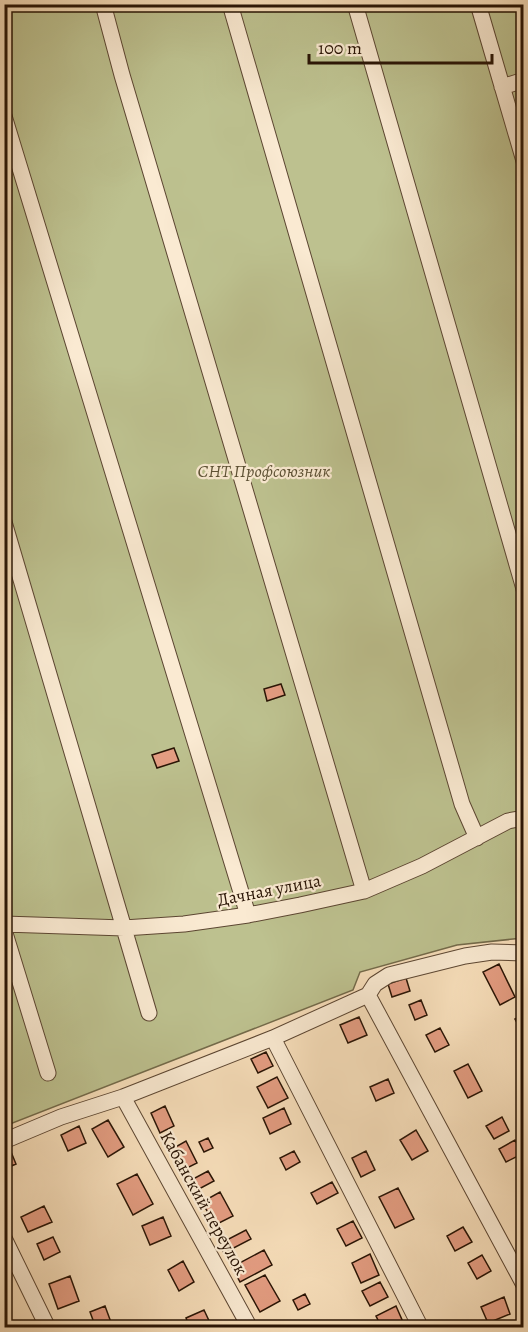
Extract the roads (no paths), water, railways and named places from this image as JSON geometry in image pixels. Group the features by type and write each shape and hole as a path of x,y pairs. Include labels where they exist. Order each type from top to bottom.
{"street":[{"path":"103,4 364,891"},
{"path":"230,4 462,804 477,838"},
{"path":"355,4 524,588"},
{"path":"478,4 524,161"},
{"path":"502,87 524,80"},
{"path":"4,116 248,915"},
{"path":"4,522 149,1013"},
{"name":"Дачная улица","path":"4,924 124,928 184,924 248,915 364,891 422,866 508,821 524,818"},
{"path":"4,930 48,1073"},
{"path":"4,1141 61,1117 123,1097 273,1038 368,995 375,984 389,975 465,956 492,952 524,953"},
{"path":"368,995 524,1285"},
{"path":"273,1038 421,1328"},
{"name":"Кабанский переулок","path":"123,1097 250,1328"},
{"path":"4,1238 48,1328"}],"park label":[{"name":"СНТ Профсоюзник","path":"264,471"}]}
